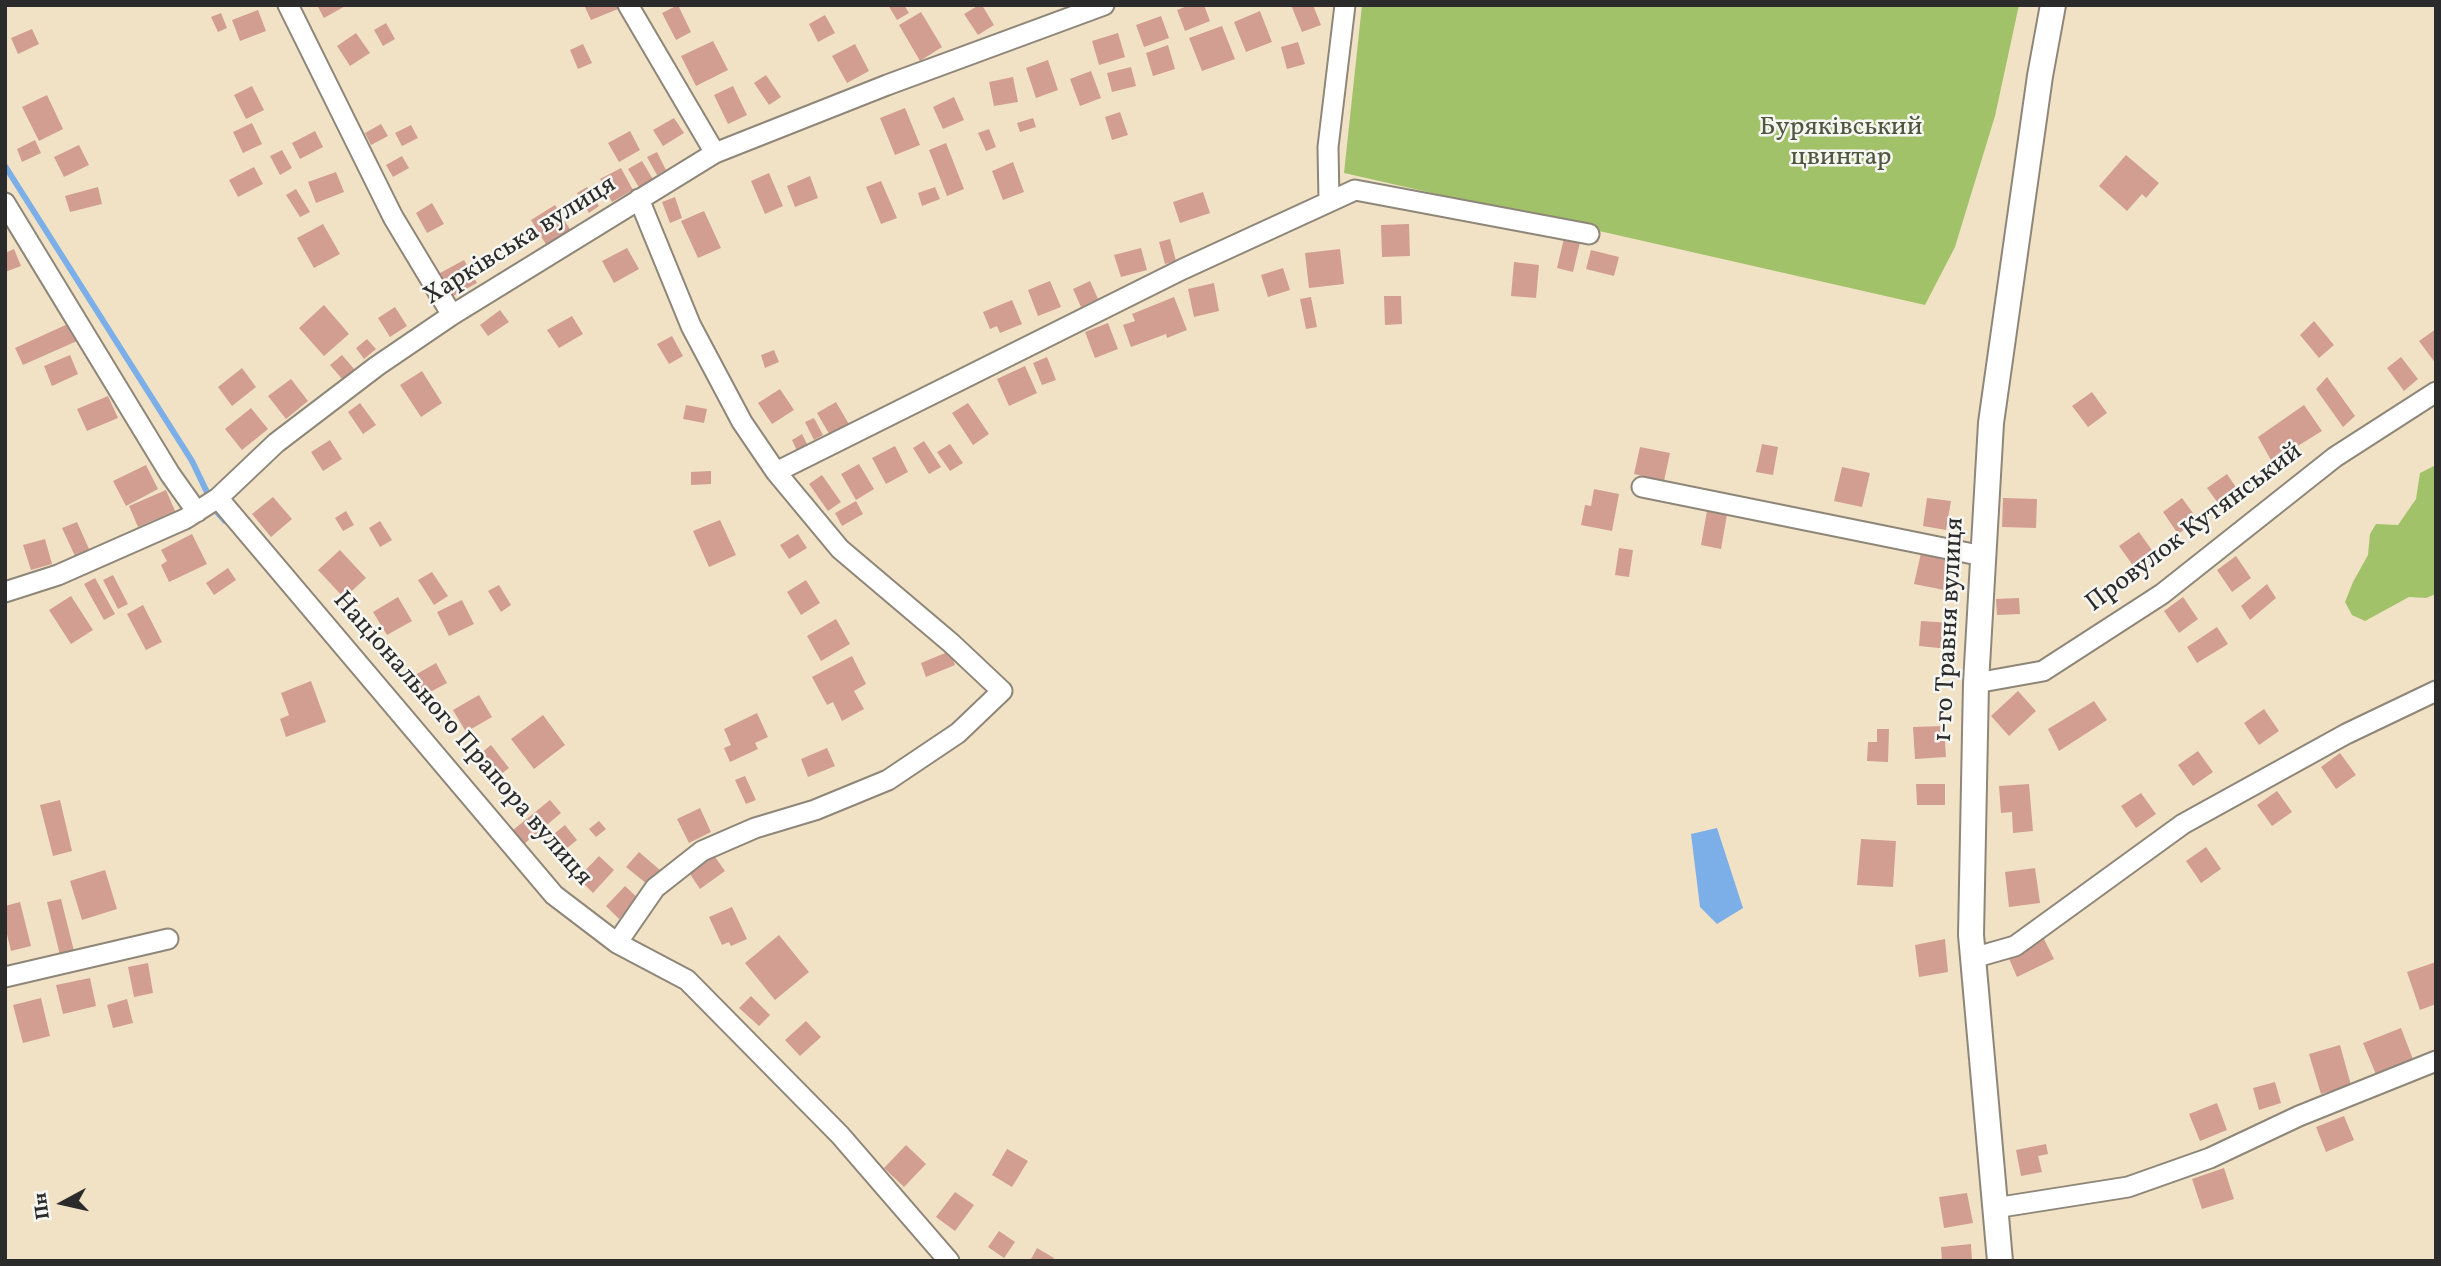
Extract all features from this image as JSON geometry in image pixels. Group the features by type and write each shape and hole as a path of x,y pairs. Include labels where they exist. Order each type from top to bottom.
{"street":[{"path":"288,5 393,217 452,315"},
{"path":"628,5 716,153"},
{"name":"Харківська вулиця","path":"5,592 58,575 197,512 218,498 276,443 377,366 452,315 716,153 887,85 1104,5"},
{"path":"1329,201 1328,147 1345,5"},
{"name":"1-го Травня вулиця","path":"2000,1261 1971,935 1976,684 1991,423 2038,90 2053,5"},
{"path":"776,472 1183,268 1355,190 1589,234"},
{"path":"617,943 655,888 702,851 755,828 815,810 888,780 958,733 1002,691 951,643 840,549 776,472 742,422 691,326 639,200"},
{"path":"5,203 170,474 197,512"},
{"name":"Провулок Кутянський","path":"1976,684 2043,671 2162,593 2335,457 2436,392"},
{"path":"1642,487 1983,556"},
{"name":"Національного Прапора вулиця","path":"218,498 554,895 617,943 687,980 840,1135 949,1261"},
{"path":"1973,958 2015,946 2183,824 2346,734 2436,691"},
{"path":"5,977 168,939"},
{"path":"1995,1208 2128,1187 2210,1158 2299,1116 2436,1061"}],"green space":[{"name":"Буряківський цвинтар","path":"1362,5 2019,5 1995,116 1955,247 1925,305 1344,173"},
{"path":"2436,465 2436,594 2426,598 2409,597 2365,621 2352,615 2345,602 2368,555 2370,534 2376,524 2398,525 2416,499 2420,473"}],"water":[{"path":"1717,828 1743,908 1717,924 1700,907 1691,834"}],"building":[{"path":"317,5 347,5 324,18"},
{"path":"584,5 617,5 618,9 591,20"},
{"path":"678,5 691,32 676,40 662,13"},
{"path":"888,5 904,5 909,13 897,20"},
{"path":"982,5 994,25 978,35 964,14"},
{"path":"1190,5 1204,5 1210,21 1185,31 1177,10"},
{"path":"1291,5 1313,5 1321,25 1302,32"},
{"path":"258,10 266,31 240,41 232,20"},
{"path":"1260,11 1272,42 1246,52 1234,22"},
{"path":"921,12 942,47 920,61 899,25"},
{"path":"221,13 227,28 218,32 211,17"},
{"path":"825,15 835,33 818,42 809,24"},
{"path":"1161,16 1169,38 1144,47 1136,25"},
{"path":"386,23 395,39 383,46 374,30"},
{"path":"1222,26 1235,59 1202,71 1189,38"},
{"path":"32,29 39,44 18,54 11,38"},
{"path":"356,33 370,53 350,66 337,46"},
{"path":"1118,33 1125,57 1099,65 1092,41"},
{"path":"713,41 728,70 696,86 681,56"},
{"path":"1298,42 1305,64 1287,69 1281,47"},
{"path":"583,44 592,63 578,69 570,50"},
{"path":"855,44 869,71 847,83 832,56"},
{"path":"1168,45 1175,69 1153,76 1146,53"},
{"path":"1048,60 1058,90 1036,98 1026,68"},
{"path":"1131,67 1136,86 1112,92 1107,73"},
{"path":"1091,71 1101,98 1080,106 1070,79"},
{"path":"766,75 781,97 769,105 754,83"},
{"path":"1013,77 1018,102 994,106 989,82"},
{"path":"252,86 264,110 246,119 234,95"},
{"path":"733,86 747,115 728,124 714,95"},
{"path":"47,95 63,129 39,141 22,107"},
{"path":"954,97 964,120 943,129 933,107"},
{"path":"905,108 920,145 895,155 880,118"},
{"path":"1120,112 1128,135 1112,140 1105,117"},
{"path":"674,118 684,133 663,146 653,130"},
{"path":"1033,118 1036,127 1020,132 1017,123"},
{"path":"252,123 262,144 243,153 233,132"},
{"path":"381,124 388,136 371,145 365,133"},
{"path":"411,125 418,138 402,146 395,133"},
{"path":"989,129 996,147 986,151 978,133"},
{"path":"315,131 323,147 300,159 292,143"},
{"path":"630,131 640,150 619,162 608,143"},
{"path":"35,140 41,153 22,162 17,149"},
{"path":"946,143 964,189 947,196 929,150"},
{"path":"79,145 89,165 64,177 54,157"},
{"path":"282,150 292,168 280,175 270,156"},
{"path":"657,152 666,170 657,175 647,157"},
{"path":"2126,155 2159,183 2146,198 2142,194 2127,211 2099,186"},
{"path":"402,156 409,168 393,177 386,165"},
{"path":"642,161 654,181 640,189 628,169"},
{"path":"1013,162 1024,192 1003,200 992,171"},
{"path":"254,167 263,184 238,197 229,180"},
{"path":"621,168 633,190 612,202 600,179"},
{"path":"336,172 344,192 316,203 308,182"},
{"path":"769,173 783,206 765,214 751,181"},
{"path":"810,176 818,198 795,207 787,186"},
{"path":"881,181 897,218 881,224 866,187"},
{"path":"98,187 102,204 70,212 65,196"},
{"path":"587,187 599,206 589,213 577,193"},
{"path":"935,187 940,199 922,206 918,193"},
{"path":"296,189 310,212 300,217 286,195"},
{"path":"1203,192 1210,213 1180,223 1173,202"},
{"path":"675,197 682,218 670,223 662,202"},
{"path":"432,203 444,224 427,233 416,213"},
{"path":"555,205 571,231 547,246 531,220"},
{"path":"704,211 721,248 698,258 681,221"},
{"path":"323,224 340,254 314,268 297,238"},
{"path":"1409,224 1410,256 1382,257 1381,225"},
{"path":"1565,234 1581,238 1573,272 1557,268"},
{"path":"1170,239 1176,261 1165,264 1159,242"},
{"path":"627,248 639,269 614,283 602,261"},
{"path":"1141,248 1147,270 1121,277 1114,255"},
{"path":"14,249 21,266 5,272 5,253"},
{"path":"1340,249 1344,284 1309,288 1305,253"},
{"path":"1591,250 1619,257 1614,276 1586,269"},
{"path":"464,260 477,283 453,296 440,273"},
{"path":"1514,262 1539,265 1536,298 1511,296"},
{"path":"1283,268 1290,290 1268,297 1261,275"},
{"path":"1050,281 1061,307 1038,316 1028,290"},
{"path":"1090,281 1098,299 1081,307 1073,289"},
{"path":"1214,283 1219,311 1194,317 1188,289"},
{"path":"1384,296 1401,296 1402,324 1385,325"},
{"path":"1174,297 1187,330 1167,338 1166,334 1131,347 1123,325 1135,321 1132,314"},
{"path":"1311,297 1317,327 1306,329 1300,299"},
{"path":"1012,300 1022,324 1000,333 997,326 990,329 983,312"},
{"path":"324,305 349,334 324,356 299,328"},
{"path":"395,307 407,326 390,337 378,318"},
{"path":"500,310 509,322 488,336 480,325"},
{"path":"572,316 583,334 559,348 547,330"},
{"path":"2314,321 2334,345 2319,358 2300,335"},
{"path":"70,323 77,341 23,365 15,348"},
{"path":"1108,323 1118,349 1095,358 1085,332"},
{"path":"2436,329 2436,364 2419,341"},
{"path":"672,336 683,356 669,364 657,344"},
{"path":"367,339 376,349 364,359 356,348"},
{"path":"774,350 779,362 765,368 761,355"},
{"path":"70,355 78,374 52,386 44,366"},
{"path":"342,355 355,370 343,380 330,365"},
{"path":"1047,357 1056,380 1042,385 1033,363"},
{"path":"2401,357 2418,379 2404,391 2387,368"},
{"path":"1025,366 1037,393 1009,406 997,379"},
{"path":"242,368 256,387 232,406 218,387"},
{"path":"422,371 442,403 421,417 400,385"},
{"path":"2327,377 2355,416 2343,427 2316,389"},
{"path":"291,379 308,401 286,419 268,396"},
{"path":"780,389 794,410 772,424 758,403"},
{"path":"2092,392 2107,413 2088,427 2072,406"},
{"path":"108,396 118,418 87,431 77,409"},
{"path":"836,402 850,426 831,437 817,413"},
{"path":"360,403 376,425 363,434 348,412"},
{"path":"968,403 989,434 973,445 952,413"},
{"path":"686,405 707,409 704,423 683,419"},
{"path":"2304,405 2322,431 2272,462 2258,437"},
{"path":"251,408 268,429 242,450 225,429"},
{"path":"814,418 823,435 814,440 805,422"},
{"path":"802,434 810,450 799,455 792,440"},
{"path":"330,440 342,459 323,471 311,452"},
{"path":"924,441 941,467 929,474 913,448"},
{"path":"950,444 963,463 950,471 937,452"},
{"path":"1762,444 1778,447 1773,475 1756,472"},
{"path":"895,446 908,472 886,484 872,458"},
{"path":"1640,447 1670,453 1664,481 1634,474"},
{"path":"859,464 874,489 856,500 841,474"},
{"path":"146,465 158,489 126,506 113,481"},
{"path":"1842,467 1870,473 1862,507 1834,501"},
{"path":"711,471 711,484 691,485 691,472"},
{"path":"2227,474 2242,496 2223,510 2207,488"},
{"path":"822,475 841,502 828,511 809,484"},
{"path":"1594,489 1619,494 1612,531 1581,525 1585,505 1591,506"},
{"path":"166,490 175,511 138,527 129,506"},
{"path":"273,497 292,519 271,537 252,514"},
{"path":"1927,498 1951,501 1946,530 1923,526"},
{"path":"2003,498 2037,499 2036,528 2002,527"},
{"path":"2182,498 2198,520 2178,534 2163,512"},
{"path":"856,501 863,514 842,526 835,513"},
{"path":"1708,505 1728,509 1721,549 1701,545"},
{"path":"346,511 354,525 343,531 335,518"},
{"path":"720,520 736,555 709,567 693,531"},
{"path":"380,521 392,540 380,547 369,528"},
{"path":"77,522 89,549 75,556 62,528"},
{"path":"2139,532 2154,553 2134,567 2119,546"},
{"path":"192,534 207,564 169,582 161,565 167,561 161,550"},
{"path":"798,534 807,548 789,559 780,545"},
{"path":"45,539 52,564 31,570 23,545"},
{"path":"1619,548 1633,550 1629,577 1615,575"},
{"path":"340,550 366,578 344,598 318,570"},
{"path":"1921,553 1950,560 1944,590 1914,584"},
{"path":"2236,556 2251,578 2232,592 2217,570"},
{"path":"228,568 236,580 214,595 206,583"},
{"path":"432,572 448,596 434,605 418,580"},
{"path":"113,575 128,604 118,609 103,580"},
{"path":"95,578 115,614 104,620 84,584"},
{"path":"806,580 820,603 801,615 787,592"},
{"path":"2267,584 2276,598 2250,620 2241,606"},
{"path":"499,585 511,605 501,612 488,591"},
{"path":"71,596 93,630 71,644 49,610"},
{"path":"398,597 412,621 387,635 373,612"},
{"path":"2183,597 2198,619 2179,633 2164,611"},
{"path":"2019,598 2020,614 1997,615 1996,599"},
{"path":"462,600 474,624 449,636 437,612"},
{"path":"143,605 162,642 146,650 127,614"},
{"path":"836,619 850,644 821,661 807,636"},
{"path":"1921,621 1952,623 1949,649 1919,646"},
{"path":"2217,627 2228,644 2197,663 2187,647"},
{"path":"950,651 955,665 926,677 921,663"},
{"path":"852,656 866,684 854,691 864,709 842,721 833,702 827,705 812,677"},
{"path":"436,663 447,683 419,698 408,679"},
{"path":"311,681 326,722 286,737 280,719 289,715 281,693"},
{"path":"2018,691 2036,711 2009,736 1991,716"},
{"path":"479,695 492,717 466,732 453,710"},
{"path":"2094,701 2107,720 2059,751 2048,729"},
{"path":"2264,709 2279,731 2259,745 2244,723"},
{"path":"757,713 768,737 755,743 758,749 730,762 724,748 731,745 724,729"},
{"path":"543,715 565,745 534,769 511,739"},
{"path":"1944,726 1946,757 1915,759 1913,727"},
{"path":"1877,729 1889,729 1888,762 1867,761 1868,742 1877,742"},
{"path":"491,745 509,768 493,780 476,757"},
{"path":"827,748 835,766 808,777 801,759"},
{"path":"2198,751 2213,772 2193,786 2178,765"},
{"path":"2340,753 2356,775 2336,789 2321,767"},
{"path":"745,776 756,800 746,804 735,780"},
{"path":"1916,784 1945,784 1945,805 1917,805"},
{"path":"2029,784 2033,831 2013,833 2012,812 2001,813 1999,786"},
{"path":"2277,791 2292,812 2272,826 2257,805"},
{"path":"2141,793 2156,814 2136,828 2121,806"},
{"path":"60,800 72,851 53,856 40,805"},
{"path":"550,800 561,813 524,844 513,830"},
{"path":"700,808 711,832 689,843 677,819"},
{"path":"599,821 606,829 596,837 589,829"},
{"path":"565,825 577,840 566,849 570,853 565,857 549,838"},
{"path":"1861,839 1896,841 1893,887 1857,885"},
{"path":"2206,847 2221,869 2201,883 2186,861"},
{"path":"639,852 660,870 647,884 626,867"},
{"path":"713,854 725,871 700,889 688,871"},
{"path":"599,856 614,870 593,893 578,878"},
{"path":"2035,868 2040,903 2009,907 2005,872"},
{"path":"105,870 117,909 82,920 70,881"},
{"path":"625,886 639,899 619,919 606,906"},
{"path":"61,899 74,951 60,955 47,902"},
{"path":"20,902 31,946 11,951 5,926 5,906"},
{"path":"732,907 747,939 731,946 729,942 722,945 709,917"},
{"path":"779,935 809,972 775,1000 745,963"},
{"path":"2043,937 2054,959 2017,977 2007,954"},
{"path":"1945,939 1948,972 1919,977 1915,945"},
{"path":"2436,962 2436,1004 2420,1010 2407,972"},
{"path":"148,963 153,993 134,997 128,967"},
{"path":"90,978 96,1006 63,1014 56,985"},
{"path":"751,996 770,1015 759,1026 739,1008"},
{"path":"41,998 50,1036 23,1043 13,1005"},
{"path":"127,999 133,1023 113,1028 107,1005"},
{"path":"806,1021 821,1037 800,1056 785,1040"},
{"path":"2401,1028 2414,1062 2377,1077 2363,1043"},
{"path":"2340,1045 2351,1085 2321,1094 2309,1054"},
{"path":"2275,1082 2281,1103 2259,1110 2253,1088"},
{"path":"2217,1103 2227,1130 2200,1141 2189,1114"},
{"path":"2344,1116 2354,1140 2326,1152 2316,1127"},
{"path":"2046,1144 2048,1154 2038,1156 2042,1172 2021,1176 2016,1150"},
{"path":"906,1145 926,1164 904,1187 884,1168"},
{"path":"1007,1149 1028,1161 1012,1187 992,1175"},
{"path":"2224,1168 2234,1199 2202,1209 2192,1179"},
{"path":"955,1192 974,1205 955,1231 936,1217"},
{"path":"1967,1193 1973,1223 1944,1228 1939,1197"},
{"path":"999,1231 1015,1242 1004,1258 988,1247"},
{"path":"1971,1244 1972,1261 1942,1261 1941,1247"},
{"path":"1037,1248 1054,1258 1052,1261 1030,1261"}],"waterway":[{"path":"5,166 192,461 216,511 225,521"}]}
